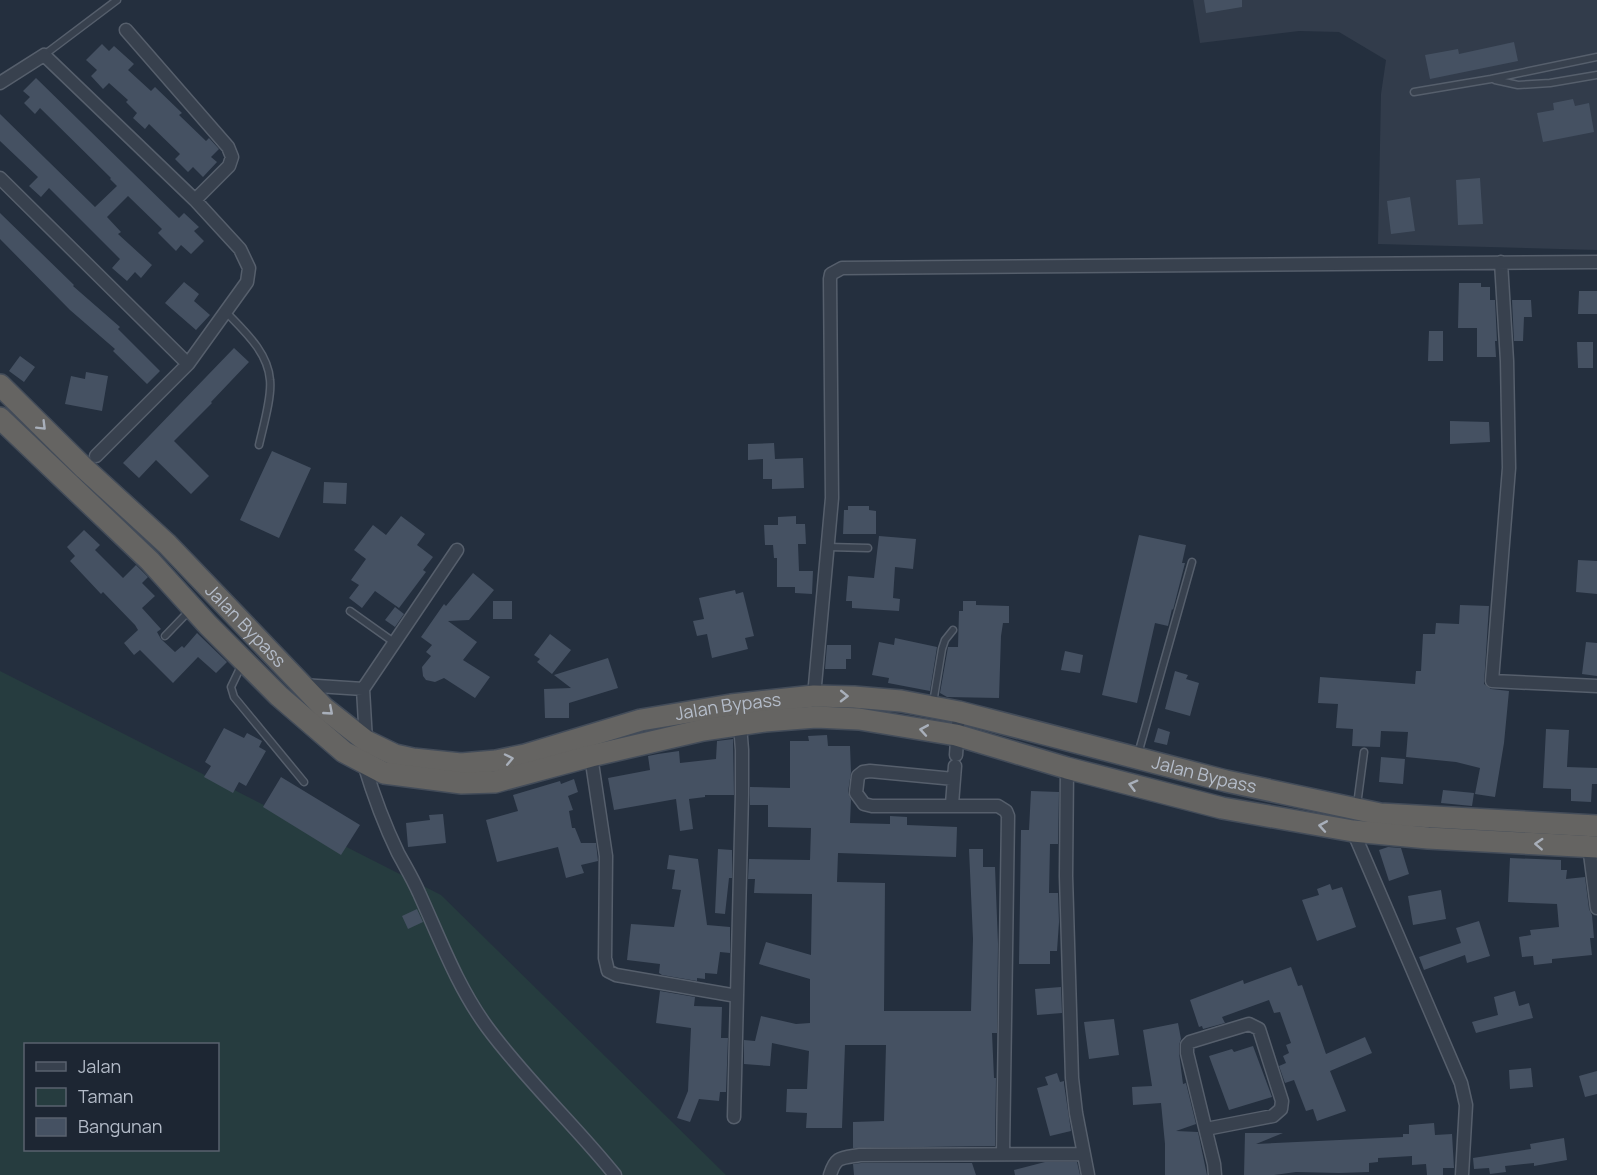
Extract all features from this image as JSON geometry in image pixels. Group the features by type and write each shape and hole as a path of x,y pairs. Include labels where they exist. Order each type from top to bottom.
{"highway":[{"name":"Jalan Bypass","path":"0,385 90,462 324,708 366,741 395,755 461,764 496,761 525,755 640,720 732,705 814,696 878,699 933,706 959,712 1137,757 1354,820 1428,838 1593,847"},
{"name":"Jalan Bypass","path":"0,418 150,561 243,661 318,731 344,752 384,773 462,783 495,782 591,756 703,730 816,717 859,719 955,759 1067,768 1222,808 1354,820 1380,814 1597,826"},
{"path":"150,561 167,544"}],"street":[{"path":"126,30 228,147 232,158 229,166 195,200"},
{"path":"0,83 44,55 195,200 240,249 249,268 247,282 188,364 90,462"},
{"path":"1,181 188,364"},
{"path":"1501,262 1507,361 1509,468 1492,681 1597,686"},
{"path":"814,696 832,498 830,279 836,270 866,267 1597,262"},
{"path":"366,741 363,689 457,550"},
{"path":"302,686 363,689"},
{"path":"952,804 959,712"},
{"path":"734,1118 742,783 740,725"},
{"path":"591,756 606,856 605,958 608,971 616,975 737,996"},
{"path":"955,759 863,772 858,776 856,794 864,804 872,806 952,804 998,806 1006,811 1008,816 1003,1154"},
{"path":"364,764 377,804 399,854 417,889 450,966 469,999 488,1028 530,1080 615,1175"},
{"path":"1067,768 1065,876 1072,1078 1088,1175"},
{"path":"1354,820 1461,1083 1466,1105 1461,1175"},
{"path":"1593,847 1597,908"},
{"path":"1206,1129 1273,1116 1281,1109 1282,1101 1259,1029 1253,1025 1190,1042 1187,1046 1215,1175"},
{"path":"830,1175 833,1163 837,1159 860,1155 1084,1154"}],"lane":[{"path":"44,55 117,0"},
{"path":"1414,92 1597,57"},
{"path":"1491,79 1518,85 1550,83 1597,75"},
{"path":"226,312 254,342 265,359 271,381 260,444"},
{"path":"828,547 868,548"},
{"path":"1137,757 1192,562"},
{"path":"165,636 192,608"},
{"path":"350,611 396,643"},
{"path":"933,706 942,649 945,640 953,630"},
{"path":"243,661 231,687 234,697 304,782"},
{"path":"1354,820 1364,752"}],"shaded area":[{"path":"1193,0 1597,0 1597,250 1378,244 1381,94 1386,60 1339,32 1299,31 1200,43"}],"green space":[{"path":"0,671 441,895 726,1175 0,1175"}],"building":[{"path":"1204,0 1242,0 1242,7 1206,13"},
{"path":"1514,42 1518,61 1430,79 1425,55 1458,49 1459,54"},
{"path":"102,44 109,51 114,46 134,64 128,70 151,91 155,87 182,113 179,115 206,141 209,138 219,149 211,157 217,162 203,177 193,167 188,172 175,159 180,154 149,124 145,129 133,118 137,113 126,102 128,100 109,83 103,89 91,76 97,70 86,60"},
{"path":"36,78 179,218 184,213 199,227 194,231 204,241 191,254 181,245 176,251 158,233 162,229 128,196 107,217 121,232 118,234 152,265 141,278 135,272 127,281 112,268 120,259 49,188 41,197 29,186 38,177 0,141 0,114 95,207 117,186 40,108 35,114 24,103 30,97 23,91"},
{"path":"1573,99 1575,106 1589,103 1594,132 1543,142 1537,113 1554,110 1553,103"},
{"path":"1480,178 1483,224 1458,225 1456,180"},
{"path":"1410,197 1415,231 1391,234 1387,201"},
{"path":"0,213 73,286 120,327 118,329 160,371 147,384 113,351 115,349 70,310 0,239"},
{"path":"184,282 199,294 194,301 210,315 196,330 165,303"},
{"path":"1459,283 1481,283 1481,287 1490,287 1490,300 1495,300 1496,357 1477,357 1477,328 1458,328"},
{"path":"1579,291 1597,291 1597,314 1578,314"},
{"path":"1512,300 1531,300 1532,317 1524,317 1523,341 1514,341"},
{"path":"1429,331 1443,331 1443,361 1428,361"},
{"path":"1577,342 1593,342 1593,368 1578,368"},
{"path":"234,348 249,362 174,441 209,476 191,494 156,460 139,478 123,463"},
{"path":"20,356 35,367 24,382 9,371"},
{"path":"86,372 108,376 102,411 65,404 71,376 85,379"},
{"path":"1450,421 1489,422 1490,442 1450,444"},
{"path":"774,443 775,459 803,458 804,488 772,489 772,479 763,479 763,459 748,460 748,444"},
{"path":"272,451 311,468 279,538 240,520"},
{"path":"324,482 347,483 346,504 323,503"},
{"path":"848,506 869,506 869,510 876,511 876,534 843,534 844,510 848,510"},
{"path":"401,516 425,534 417,545 433,557 423,570 426,572 399,608 375,591 362,608 349,598 359,585 351,580 366,559 354,550 373,525 386,535"},
{"path":"796,516 796,524 805,524 806,544 798,544 799,571 813,571 812,594 795,593 795,587 777,587 777,558 774,558 773,545 765,545 764,525 778,525 778,517"},
{"path":"84,530 100,545 95,550 123,578 136,565 148,577 142,583 155,596 142,608 161,629 157,632 161,639 175,652 182,646 184,648 197,633 227,662 216,673 198,657 173,683 140,650 134,655 124,643 138,630 135,625 70,561 75,556 67,547"},
{"path":"1139,535 1186,545 1182,563 1185,563 1173,610 1168,626 1155,623 1137,703 1102,695"},
{"path":"879,536 916,539 913,569 895,567 893,598 900,599 899,611 852,608 852,601 846,601 848,576 874,578"},
{"path":"1578,560 1597,561 1597,594 1576,592"},
{"path":"473,573 494,590 469,620 448,621 477,642 463,660 490,677 475,698 444,678 435,682 426,680 422,667 431,656 426,652 432,645 421,637 444,604 446,606"},
{"path":"735,590 736,594 743,592 754,636 745,638 748,649 712,658 707,634 697,636 693,621 704,619 699,598"},
{"path":"493,601 512,601 512,619 493,619"},
{"path":"963,601 976,601 976,605 1009,606 1009,623 1003,623 1001,636 999,698 947,697 940,693 948,647 958,647 959,611 963,611"},
{"path":"1460,605 1489,606 1484,684 1491,689 1509,691 1504,743 1495,797 1475,794 1480,768 1456,762 1406,757 1408,732 1381,731 1380,747 1352,746 1353,729 1336,728 1338,704 1318,703 1320,677 1415,684 1416,671 1421,671 1423,634 1435,634 1436,623 1459,624"},
{"path":"395,607 404,614 395,627 385,620"},
{"path":"550,634 571,650 552,674 537,662 540,659 534,655"},
{"path":"895,638 937,647 930,691 888,683 889,678 872,675 879,642 894,645"},
{"path":"1586,642 1597,643 1597,676 1582,674"},
{"path":"827,645 851,645 851,659 846,659 846,669 825,669"},
{"path":"1065,651 1083,655 1080,673 1061,670"},
{"path":"608,658 618,688 569,703 569,718 545,718 544,689 571,688 554,675"},
{"path":"1175,671 1188,675 1186,679 1199,683 1190,716 1165,709"},
{"path":"224,728 244,738 247,733 262,741 259,747 266,751 246,786 239,782 233,793 204,777 211,766 205,762"},
{"path":"1158,728 1170,732 1167,745 1154,742"},
{"path":"1546,729 1569,730 1567,767 1597,768 1597,784 1592,784 1591,802 1571,801 1571,789 1543,788"},
{"path":"827,735 828,746 850,746 851,772 848,792 851,800 850,823 890,824 890,816 907,817 907,825 957,827 956,857 838,853 837,882 885,883 884,1011 971,1011 973,939 969,849 983,849 983,867 995,867 998,944 997,1033 992,1033 994,1078 996,1078 995,1146 853,1148 853,1122 884,1121 886,1045 845,1045 842,1128 806,1128 807,1113 786,1112 787,1089 807,1089 809,1051 772,1043 770,1066 744,1064 744,1040 755,1041 761,1016 796,1024 810,1023 810,979 759,964 766,942 811,955 812,894 754,893 755,879 748,879 749,859 810,860 811,828 768,827 768,805 750,805 750,787 790,788 790,741 809,741 808,736"},
{"path":"733,739 734,795 705,795 705,797 689,799 693,829 680,831 676,799 614,810 608,778 650,770 648,756 658,754 679,751 680,763 716,759 717,741"},
{"path":"1381,757 1405,759 1403,784 1379,782"},
{"path":"281,777 360,825 341,855 263,807"},
{"path":"574,779 578,792 568,796 573,810 569,811 572,828 575,828 581,843 596,843 598,861 581,865 584,873 566,878 558,847 497,862 486,820 518,811 513,795"},
{"path":"1443,790 1474,793 1472,806 1441,803"},
{"path":"1031,791 1059,792 1058,844 1050,844 1049,893 1058,893 1059,922 1057,951 1050,951 1050,964 1019,964 1021,830 1029,830"},
{"path":"443,814 446,843 408,847 406,823 430,820 429,815"},
{"path":"1388,847 1401,848 1409,874 1389,881 1379,850"},
{"path":"718,849 732,850 732,878 729,878 725,914 715,913"},
{"path":"669,855 698,859 707,925 730,927 730,953 720,952 717,974 705,973 705,979 697,978 697,981 662,975 659,973 660,964 627,960 631,924 674,927 681,890 672,889 675,870 667,869"},
{"path":"1510,858 1561,860 1561,870 1567,870 1566,879 1585,877 1589,909 1592,915 1594,938 1590,938 1592,955 1552,959 1552,963 1534,965 1533,956 1522,957 1519,937 1531,935 1530,930 1559,927 1557,904 1508,902"},
{"path":"1330,884 1332,890 1342,887 1356,927 1317,941 1302,900 1319,895 1317,889"},
{"path":"1441,890 1446,919 1413,925 1408,896"},
{"path":"417,909 423,922 408,929 402,916"},
{"path":"1479,921 1490,956 1467,963 1465,955 1424,970 1419,957 1461,943 1456,928"},
{"path":"1291,967 1298,986 1302,985 1326,1054 1365,1037 1372,1053 1330,1071 1346,1111 1317,1121 1313,1109 1306,1111 1294,1080 1285,1083 1279,1066 1286,1063 1283,1056 1289,1053 1286,1045 1291,1043 1280,1012 1274,1013 1269,1000 1222,1017 1225,1023 1203,1029 1202,1026 1199,1027 1190,1000 1243,980 1244,984"},
{"path":"1061,987 1062,1013 1037,1015 1035,989"},
{"path":"660,991 695,997 694,1006 722,1007 721,1038 728,1038 726,1092 720,1092 719,1101 699,1099 690,1122 677,1118 688,1091 691,1028 656,1023"},
{"path":"1515,991 1519,1006 1529,1003 1533,1018 1476,1033 1472,1022 1498,1015 1494,997"},
{"path":"1114,1019 1119,1055 1089,1059 1084,1022"},
{"path":"1178,1023 1183,1084 1186,1083 1196,1124 1176,1131 1198,1132 1207,1175 1165,1175 1161,1103 1133,1105 1132,1087 1152,1086 1143,1030"},
{"path":"1253,1046 1272,1097 1229,1110 1209,1056"},
{"path":"1531,1068 1533,1087 1510,1089 1509,1070"},
{"path":"1597,1071 1597,1094 1585,1097 1579,1076"},
{"path":"1057,1073 1060,1082 1064,1081 1071,1131 1050,1136 1037,1088 1048,1085 1045,1077"},
{"path":"1434,1123 1435,1135 1452,1134 1454,1168 1443,1168 1443,1175 1427,1175 1426,1164 1412,1165 1412,1156 1378,1158 1378,1162 1369,1163 1369,1172 1244,1175 1245,1133 1283,1133 1256,1144 1403,1137 1403,1134 1409,1134 1409,1125"},
{"path":"1564,1138 1567,1160 1534,1166 1534,1163 1505,1166 1506,1172 1490,1174 1489,1168 1474,1169 1473,1158 1531,1149 1530,1144"},
{"path":"1045,1162 1077,1162 1080,1175 1015,1175 1014,1170"},
{"path":"972,1163 976,1175 854,1175 853,1164"}]}
